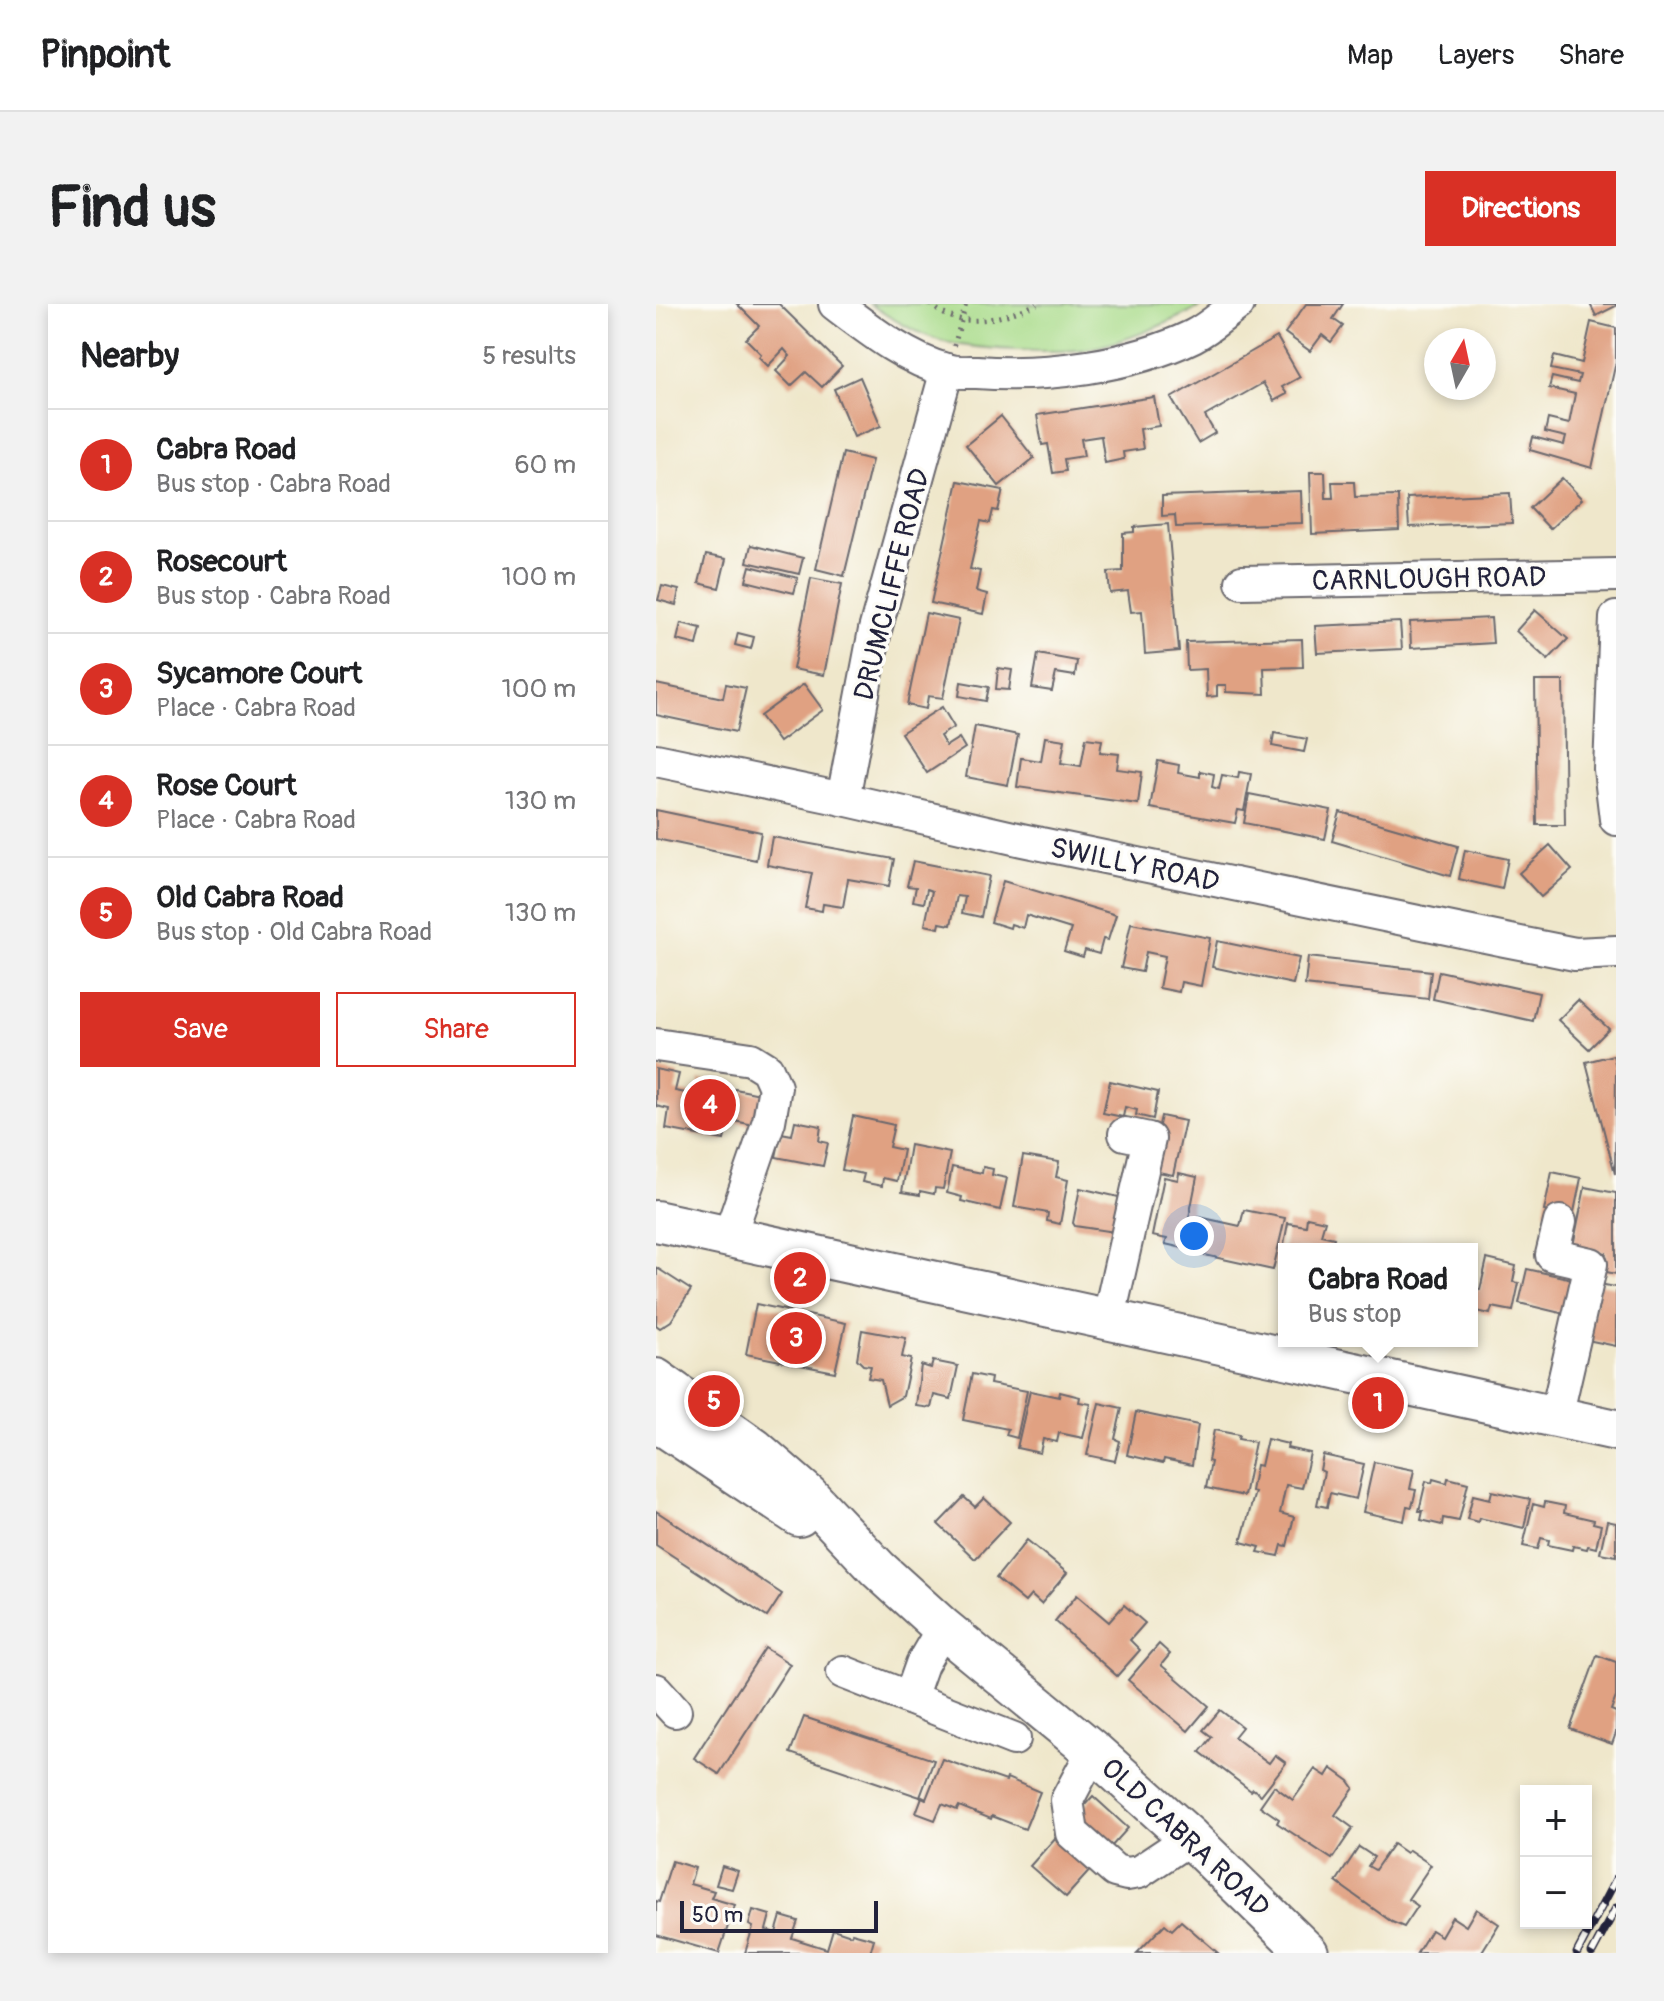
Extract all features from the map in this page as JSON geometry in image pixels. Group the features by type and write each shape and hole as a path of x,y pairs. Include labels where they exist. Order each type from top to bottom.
{"main road":[{"path":"656,1221 1616,1430"},
{"name":"OLD CABRA ROAD","path":"656,1379 755,1449 808,1495 878,1569 943,1628 1093,1751 1190,1838 1308,1953"},
{"name":"OLD CABRA ROAD","path":"656,1421 878,1569"}],"street":[{"path":"835,304 899,349 947,370 1034,373 1118,360 1194,336 1238,304"},
{"name":"DRUMCLIFFE ROAD","path":"843,799 875,630 947,370"},
{"name":"CARNLOUGH ROAD","path":"1242,582 1616,575"},
{"path":"1616,618 1610,769 1616,819"},
{"name":"SWILLY ROAD","path":"656,760 1444,928 1575,954 1616,952"},
{"path":"656,1045 751,1059 767,1069 775,1087 769,1121 729,1237"},
{"path":"1108,1321 1149,1139 1125,1134"},
{"path":"1556,1417 1591,1264 1552,1255 1560,1222"},
{"path":"910,1698 922,1664 943,1628"},
{"path":"843,1672 1014,1739"},
{"path":"1093,1751 1067,1800 1072,1833 1115,1871 1127,1874 1139,1872 1190,1838"}],"path":[{"path":"931,304 946,315 976,321 1037,304"},
{"path":"947,370 966,304"}],"green space":[{"path":"870,304 1206,304 1118,341 1087,349 1035,351 941,341 904,325"}],"building":[{"path":"737,304 779,304 842,366 822,387 806,372 791,386 776,371 790,356 784,349 768,366 746,339 759,326"},
{"path":"1306,304 1343,304 1333,319 1343,326 1331,342 1322,335 1310,351 1285,333"},
{"path":"1590,304 1616,304 1616,306 1596,316"},
{"path":"1591,322 1616,328 1616,362 1592,468 1530,450 1533,437 1564,445 1566,437 1545,432 1548,419 1569,424 1575,394 1549,388 1552,377 1578,383 1580,375 1551,369 1554,356 1582,363"},
{"path":"1277,337 1300,377 1282,387 1287,394 1274,401 1263,383 1205,416 1215,433 1198,443 1171,398"},
{"path":"860,377 881,426 854,437 834,389"},
{"path":"1154,397 1159,426 1140,429 1143,449 1123,452 1124,459 1105,463 1101,436 1081,439 1084,456 1064,459 1066,471 1053,473 1048,444 1042,445 1037,415"},
{"path":"1001,416 1034,458 999,486 966,445"},
{"path":"843,453 872,460 844,576 816,569"},
{"path":"1310,472 1325,472 1326,498 1333,498 1332,482 1354,482 1355,497 1398,496 1399,530 1312,534"},
{"path":"1562,478 1582,499 1550,529 1530,508"},
{"path":"958,481 1003,490 998,511 993,510 990,523 981,521 970,569 980,571 976,591 987,594 983,614 931,603"},
{"path":"1301,491 1302,523 1176,527 1175,515 1162,516 1162,496"},
{"path":"1510,493 1512,523 1409,527 1407,498"},
{"path":"1168,524 1179,651 1145,654 1142,611 1131,612 1128,591 1110,593 1108,572 1123,571 1123,533 1134,532 1134,527"},
{"path":"751,545 803,558 799,574 747,562"},
{"path":"706,555 726,559 719,588 699,583"},
{"path":"750,566 798,578 794,593 746,581"},
{"path":"811,578 842,584 824,675 793,669"},
{"path":"662,586 679,590 676,605 658,600"},
{"path":"1535,610 1568,639 1548,660 1516,631"},
{"path":"926,613 959,620 943,698 928,696 926,709 907,705"},
{"path":"1491,618 1493,643 1411,648 1410,622"},
{"path":"1400,622 1402,649 1317,653 1315,626"},
{"path":"681,623 701,628 697,645 677,640"},
{"path":"738,633 754,637 751,649 735,645"},
{"path":"1302,639 1303,667 1264,668 1265,694 1226,692 1226,685 1217,685 1217,696 1207,697 1206,669 1187,670 1186,642"},
{"path":"1038,654 1077,661 1075,676 1056,673 1052,691 1032,688"},
{"path":"998,668 1012,670 1009,690 996,689"},
{"path":"1535,681 1563,681 1565,825 1537,825"},
{"path":"961,682 989,687 986,701 959,696"},
{"path":"656,684 723,698 726,684 746,688 736,732 656,715"},
{"path":"804,684 823,710 779,742 760,716"},
{"path":"942,707 954,727 940,736 946,746 959,738 965,748 927,773 901,733"},
{"path":"975,726 1018,735 1008,785 966,777"},
{"path":"1274,733 1307,739 1304,752 1272,746"},
{"path":"1045,737 1065,740 1061,763 1081,766 1086,738 1102,740 1100,752 1119,754 1117,769 1142,772 1138,804 1017,787 1021,758 1041,761"},
{"path":"1158,761 1179,765 1178,773 1200,777 1200,771 1214,774 1212,787 1219,789 1222,775 1238,778 1239,772 1251,774 1244,811 1238,810 1235,823 1150,808"},
{"path":"1249,794 1331,810 1325,839 1244,823"},
{"path":"656,810 761,832 756,860 656,839"},
{"path":"1340,812 1458,846 1450,876 1332,841"},
{"path":"772,837 894,859 889,886 848,879 843,907 823,904 822,911 805,908 812,873 767,865"},
{"path":"1550,845 1572,870 1541,897 1519,873"},
{"path":"1465,850 1508,859 1502,889 1459,879"},
{"path":"913,861 989,876 981,917 962,913 965,897 957,896 951,925 940,923 939,928 925,925 932,891 927,889 924,903 913,901 916,887 907,886"},
{"path":"1003,881 1116,915 1108,940 1103,939 1099,954 1085,950 1083,957 1064,951 1071,929 1026,915 1023,928 991,922"},
{"path":"1131,923 1210,938 1201,986 1181,982 1179,992 1159,988 1165,956 1146,952 1142,972 1121,968"},
{"path":"1217,941 1299,958 1293,984 1212,967"},
{"path":"1308,957 1431,971 1428,999 1305,985"},
{"path":"1439,971 1539,993 1533,1021 1433,999"},
{"path":"1578,1000 1609,1029 1589,1049 1558,1020"},
{"path":"1613,1055 1616,1067 1615,1174 1586,1062"},
{"path":"656,1069 679,1074 675,1091 697,1095 700,1080 713,1083 710,1100 732,1104 735,1089 765,1095 759,1126 729,1120 724,1140 666,1129 669,1109 656,1106"},
{"path":"1110,1081 1158,1092 1153,1119 1136,1115 1137,1110 1125,1107 1123,1117 1103,1113"},
{"path":"853,1116 894,1125 889,1147 903,1150 897,1181 883,1178 882,1186 862,1182 864,1174 842,1170"},
{"path":"1161,1116 1185,1121 1173,1175 1149,1170"},
{"path":"795,1121 821,1126 819,1141 828,1143 823,1166 776,1157 781,1133 792,1135"},
{"path":"910,1145 950,1153 943,1189 935,1188 934,1194 902,1192"},
{"path":"1023,1156 1059,1162 1056,1177 1068,1180 1060,1224 1047,1221 1048,1213 1014,1207"},
{"path":"952,1167 982,1173 983,1167 993,1169 992,1175 1007,1178 1000,1210 961,1201 962,1197 947,1193"},
{"path":"1552,1172 1581,1178 1573,1217 1544,1211"},
{"path":"1179,1173 1197,1177 1183,1248 1165,1244 1167,1239 1152,1236 1164,1177 1178,1180"},
{"path":"1585,1187 1616,1193 1616,1274 1602,1271 1606,1253 1573,1246"},
{"path":"1080,1188 1123,1198 1115,1232 1075,1226"},
{"path":"1244,1210 1285,1218 1273,1270 1191,1252 1199,1217 1240,1226"},
{"path":"1307,1217 1325,1221 1321,1235 1334,1238 1333,1243 1284,1243 1288,1223 1306,1226"},
{"path":"1487,1259 1516,1266 1513,1282 1519,1283 1513,1311 1492,1307 1490,1314 1478,1311"},
{"path":"657,1268 691,1290 671,1321 660,1328 656,1325"},
{"path":"1527,1269 1581,1281 1573,1316 1519,1303"},
{"path":"1599,1284 1616,1287 1616,1346 1587,1340"},
{"path":"756,1304 846,1323 835,1372 746,1354"},
{"path":"862,1330 906,1338 902,1357 911,1359 903,1396 887,1405 881,1380 868,1378 871,1366 863,1365 857,1359"},
{"path":"933,1361 958,1366 951,1399 934,1395 931,1408 916,1406 921,1365 931,1368"},
{"path":"972,1374 991,1378 990,1384 1027,1391 1017,1438 1006,1435 1008,1429 963,1420"},
{"path":"1030,1391 1059,1397 1060,1392 1080,1397 1079,1402 1091,1404 1083,1438 1059,1433 1057,1442 1043,1439 1040,1453 1017,1448"},
{"path":"1099,1403 1122,1408 1115,1439 1120,1441 1115,1461 1087,1455"},
{"path":"1136,1412 1198,1425 1192,1465 1164,1459 1163,1463 1127,1455"},
{"path":"1214,1430 1255,1442 1244,1496 1206,1488"},
{"path":"1267,1439 1310,1453 1302,1488 1286,1485 1280,1513 1294,1517 1287,1546 1282,1545 1279,1556 1258,1552 1260,1547 1241,1542 1255,1492 1251,1491 1256,1465 1261,1466"},
{"path":"1323,1455 1364,1464 1356,1499 1330,1493 1327,1507 1317,1505 1324,1472 1320,1470"},
{"path":"1374,1462 1414,1470 1410,1489 1416,1490 1412,1507 1407,1506 1404,1521 1363,1512"},
{"path":"1448,1478 1468,1483 1459,1521 1443,1518 1442,1525 1421,1520 1423,1511 1419,1511 1426,1481 1432,1483 1433,1479 1447,1483"},
{"path":"1492,1491 1530,1499 1524,1528 1479,1518 1478,1522 1467,1519 1473,1495 1490,1499"},
{"path":"964,1497 975,1507 984,1498 1010,1522 975,1559 938,1524"},
{"path":"1545,1502 1565,1506 1564,1513 1594,1520 1593,1523 1601,1525 1596,1548 1573,1546 1572,1550 1548,1545 1549,1540 1541,1538 1538,1549 1523,1546 1533,1504 1544,1507"},
{"path":"656,1511 782,1594 767,1617 656,1545"},
{"path":"1607,1521 1616,1523 1616,1556 1600,1553"},
{"path":"1027,1540 1067,1573 1041,1604 1031,1595 1025,1602 996,1578"},
{"path":"1077,1595 1109,1622 1124,1605 1145,1623 1130,1640 1140,1650 1117,1676 1055,1621"},
{"path":"1159,1644 1170,1654 1161,1665 1209,1706 1188,1731 1128,1680"},
{"path":"765,1648 790,1664 719,1774 694,1758"},
{"path":"1597,1655 1616,1662 1616,1697 1611,1710 1616,1712 1616,1733 1612,1744 1570,1729"},
{"path":"1220,1710 1242,1727 1234,1737 1269,1763 1275,1755 1286,1763 1261,1795 1253,1789 1251,1791 1200,1752 1212,1737 1203,1730"},
{"path":"804,1717 934,1760 920,1797 790,1753"},
{"path":"942,1759 1006,1781 1007,1778 1040,1792 1025,1829 959,1806 957,1810 942,1804 935,1820 916,1813 922,1797 926,1799"},
{"path":"1331,1768 1354,1788 1335,1815 1353,1828 1332,1859 1277,1823 1279,1819 1260,1806 1274,1786 1293,1800 1315,1769 1326,1776"},
{"path":"1093,1796 1128,1828 1066,1897 1030,1866"},
{"path":"1393,1844 1406,1853 1409,1850 1431,1865 1408,1899 1418,1906 1404,1927 1392,1922 1336,1882 1359,1847 1374,1857 1368,1866 1375,1870"},
{"path":"672,1861 695,1868 690,1884 714,1891 711,1898 735,1905 719,1953 656,1935 656,1901 659,1902"},
{"path":"722,1866 738,1871 732,1889 716,1885"},
{"path":"1476,1909 1499,1924 1481,1953 1417,1953 1431,1930 1441,1936 1452,1917 1466,1926"},
{"path":"753,1910 770,1915 766,1930 776,1933 781,1916 798,1921 792,1938 827,1949 833,1929 874,1939 870,1953 745,1953 753,1927 749,1925"},
{"path":"1181,1921 1218,1953 1137,1953 1165,1924 1172,1930"}],"railway":[{"path":"1577,1953 1616,1879"},
{"path":"1592,1953 1616,1908"}],"place":[{"name":"Rose Court","path":"710,1105"},
{"name":"Rosecourt","path":"800,1278"},
{"name":"Sycamore Court","path":"796,1338"},
{"name":"Old Cabra Road","path":"714,1401"},
{"name":"Cabra Road","path":"1378,1403"}]}
